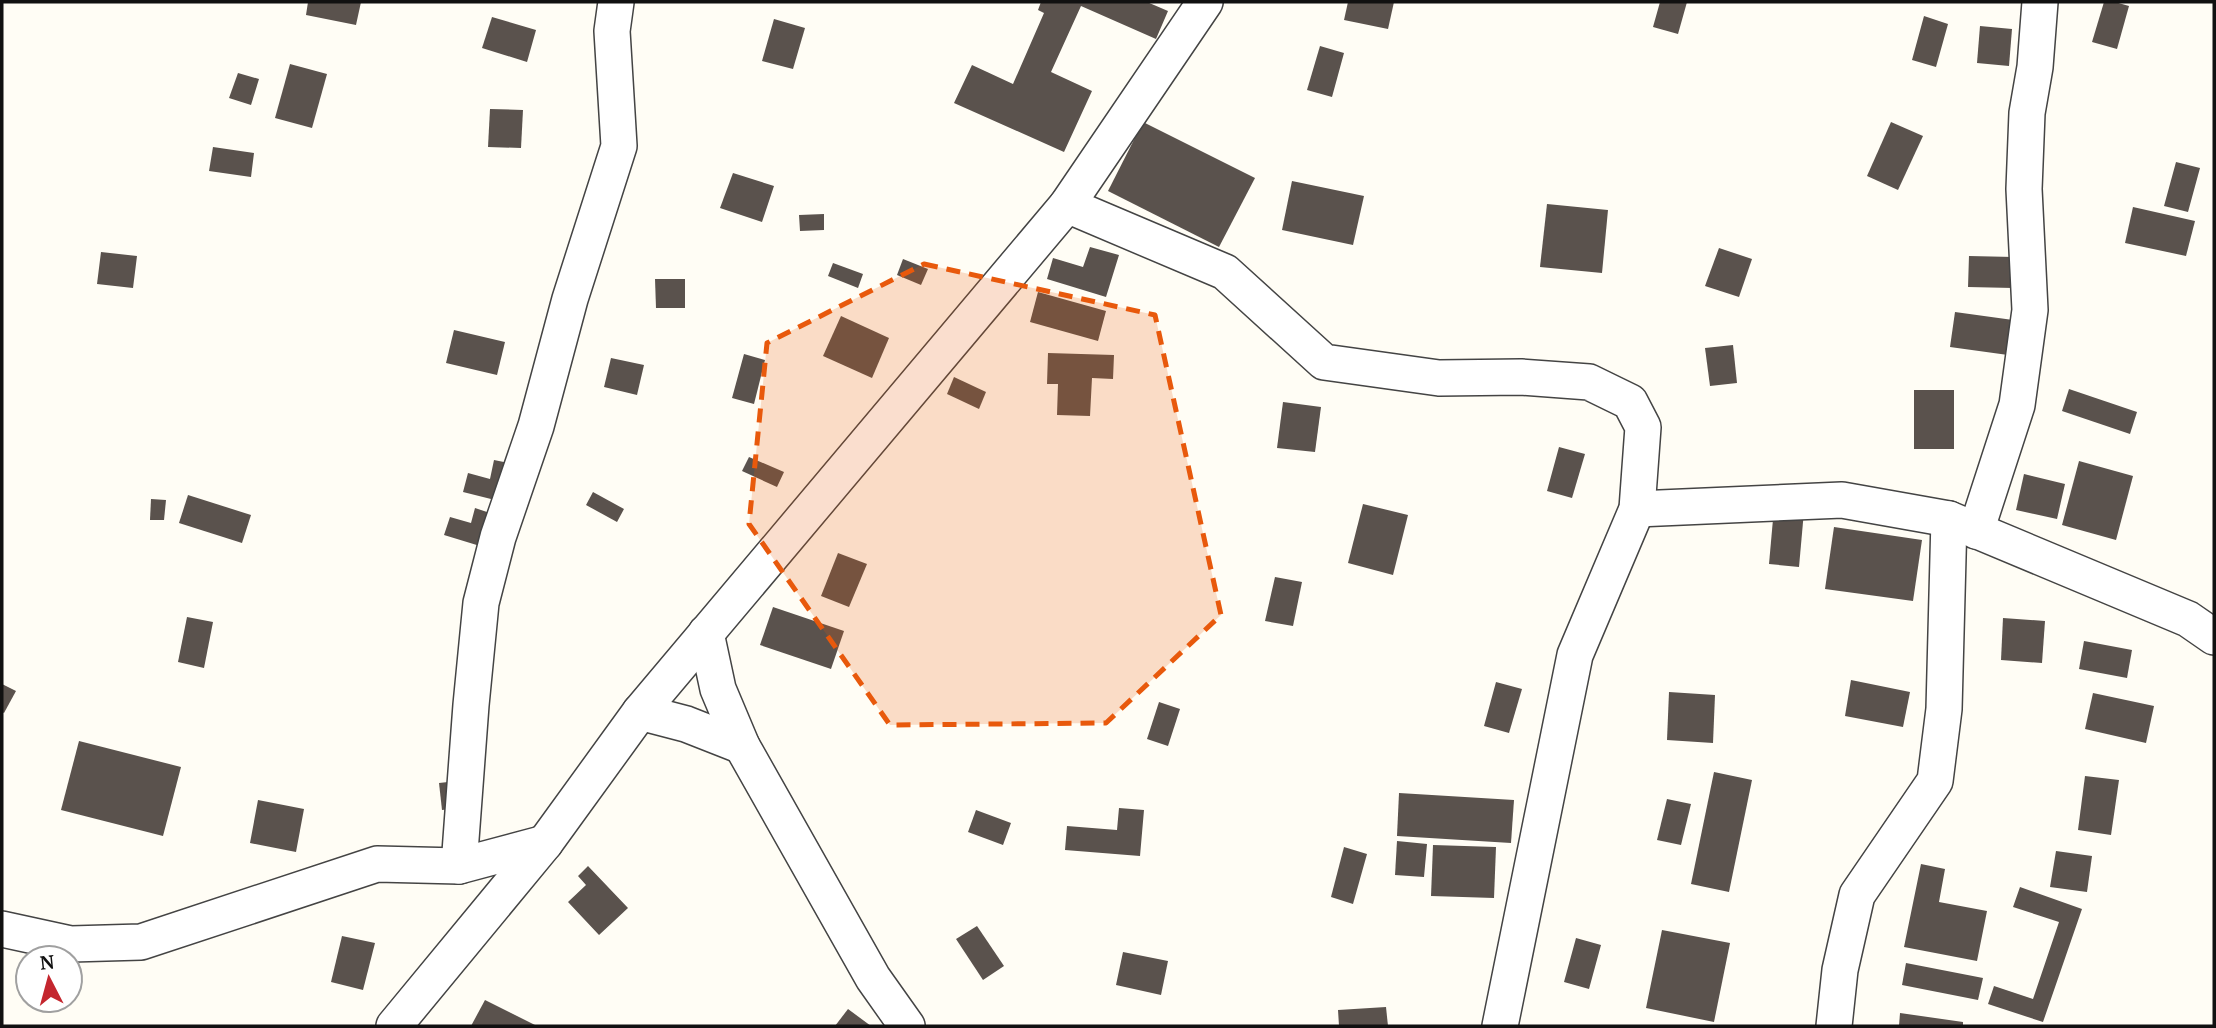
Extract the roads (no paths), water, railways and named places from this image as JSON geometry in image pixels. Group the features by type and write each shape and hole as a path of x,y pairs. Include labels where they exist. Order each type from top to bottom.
{"street":[{"path":"460,866 481,603 498,537 536,426 570,299 619,146 612,31 616,2"},
{"path":"394,1026 545,843 640,712 1068,205 1205,2"},
{"path":"1834,1026 1840,970 1857,895 1935,780 1962,525 2017,405 2030,310 2024,189 2027,113 2035,67 2040,2"},
{"path":"1068,205 1226,272 1324,362 1439,378 1521,377 1589,382 1630,402 1643,427 1637,509 1575,655 1500,1026"},
{"path":"1637,509 1842,500 1962,525 2188,619 2214,637"},
{"path":"706,633 718,689 742,746 873,978 907,1026"},
{"path":"640,712 686,724 742,746"},
{"path":"2,929 71,944 141,942 377,864 460,866 545,843"}]}
